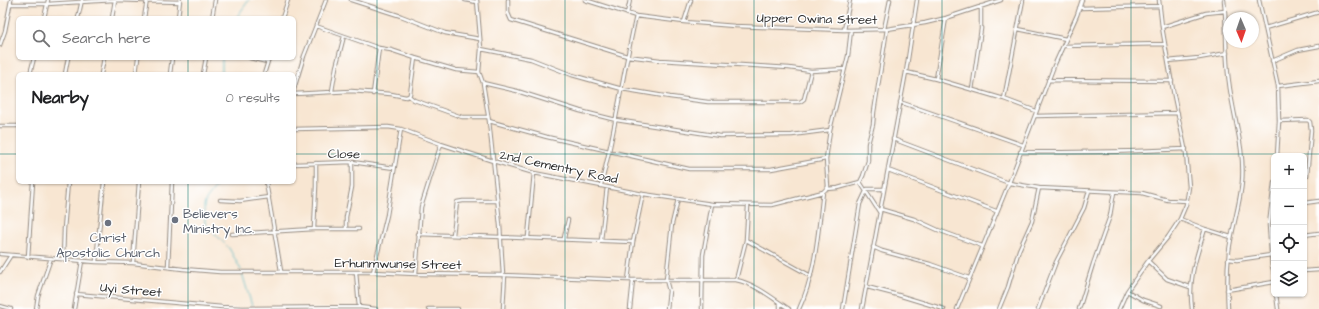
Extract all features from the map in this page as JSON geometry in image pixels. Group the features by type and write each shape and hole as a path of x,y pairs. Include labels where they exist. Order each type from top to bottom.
{"street":[{"path":"0,45 11,0"},
{"path":"44,16 48,0"},
{"path":"10,4 47,4 114,0 180,1 178,16"},
{"path":"112,16 114,0"},
{"path":"212,16 215,0"},
{"path":"283,16 288,0"},
{"path":"296,83 326,0"},
{"path":"350,0 401,16 445,33 480,39"},
{"path":"465,0 477,1 481,49 479,72 483,83 489,121 504,275 503,309"},
{"path":"508,0 508,13 510,20 627,56 667,61 789,68 811,71 845,69"},
{"name":"Upper Owina Street","path":"585,0 627,14 684,22 735,26 844,30 886,29 946,18 1000,0"},
{"path":"627,14 630,0"},
{"path":"684,22 691,0"},
{"path":"844,30 850,0"},
{"path":"799,309 805,297 815,257 823,192 827,189 838,188 860,182 868,161 868,144 873,124 890,0"},
{"path":"862,309 906,72 917,0"},
{"path":"1004,99 1023,0"},
{"path":"957,309 996,211 1009,183 1048,80 1082,0"},
{"path":"1119,309 1127,291 1180,220 1187,201 1189,187 1186,149 1168,61 1159,0"},
{"path":"1224,0 1229,82 1238,127 1242,162 1242,183 1228,259 1228,309"},
{"path":"1259,0 1278,86 1279,120 1277,153"},
{"path":"78,16 82,1"},
{"path":"144,16 147,1"},
{"path":"972,90 981,29 981,6"},
{"path":"1079,8 1160,6"},
{"path":"1162,27 1206,13 1225,11"},
{"path":"1265,28 1319,12"},
{"path":"601,185 610,152 627,56 636,16"},
{"path":"936,79 946,18"},
{"path":"316,26 379,48 392,50 456,70 479,72"},
{"path":"1018,29 1066,39"},
{"path":"827,189 826,159 830,130 848,56 851,30"},
{"path":"332,91 336,67 344,36"},
{"path":"1063,46 1165,44"},
{"path":"1272,61 1298,50 1319,46"},
{"path":"373,94 379,48"},
{"path":"481,49 531,59 572,75 622,89 708,102 800,102 804,99 811,71"},
{"path":"1168,61 1227,53"},
{"path":"409,96 415,58"},
{"path":"30,72 34,60"},
{"path":"65,72 68,60"},
{"path":"101,72 104,60"},
{"path":"136,72 138,60"},
{"path":"170,72 172,60"},
{"path":"203,72 206,60"},
{"path":"258,60 267,62 264,72"},
{"path":"906,72 936,79 1004,99 1036,111"},
{"path":"1048,80 1172,81"},
{"path":"1278,86 1319,81"},
{"path":"483,83 517,91 580,111 616,120 720,136 792,135 830,130"},
{"path":"296,94 351,91 373,94 391,94 406,97 409,96 414,100 462,117 488,117"},
{"path":"900,102 1023,145"},
{"path":"1034,116 1178,113"},
{"path":"1279,120 1308,120 1310,122 1311,130 1307,176"},
{"path":"489,121 547,137 689,169 771,170 826,159"},
{"path":"0,126 16,126"},
{"name":"2nd Cementry Road","path":"296,129 388,127 401,129 441,144 534,173 643,194 712,204 748,206 772,205 823,192"},
{"path":"373,272 387,215 401,129"},
{"path":"893,139 1009,183 1039,188 1142,193 1168,200 1187,201"},
{"path":"416,274 418,234 422,207 441,144"},
{"path":"1020,152 1126,152 1186,149"},
{"path":"346,229 346,217 352,188 352,162"},
{"name":"Close","path":"296,164 352,162 394,168"},
{"path":"314,229 316,163"},
{"path":"888,170 996,211"},
{"path":"528,237 534,173"},
{"path":"860,182 870,199 880,211 914,219 938,230 982,246"},
{"path":"28,257 33,184"},
{"path":"63,259 68,184"},
{"path":"96,262 104,184"},
{"path":"133,263 139,184"},
{"path":"168,268 172,184"},
{"path":"266,184 281,271"},
{"path":"601,240 607,187"},
{"path":"999,309 1008,287 1019,250 1032,221 1039,188"},
{"path":"866,190 884,189"},
{"path":"843,309 860,204 866,190"},
{"path":"1038,309 1056,262 1084,208 1089,191"},
{"path":"1079,309 1110,216 1114,192"},
{"path":"628,280 633,242 643,194"},
{"path":"220,200 240,200 269,197"},
{"path":"667,309 669,291 666,280 672,224 678,199"},
{"path":"453,235 457,202 462,200 497,201"},
{"path":"1307,203 1319,201"},
{"path":"702,309 704,255 712,204"},
{"path":"736,280 746,240 748,206"},
{"path":"1228,259 1237,260 1271,255 1269,225 1271,210"},
{"path":"564,238 568,220"},
{"path":"1180,220 1231,237"},
{"path":"232,234 314,229 359,229"},
{"path":"1192,309 1190,287 1195,260 1205,229"},
{"path":"1307,235 1319,233"},
{"path":"418,234 564,238 633,242"},
{"path":"746,240 811,276"},
{"path":"873,247 882,251 930,264 969,278"},
{"name":"Erhunmwunse Street","path":"0,254 96,262 133,263 168,268 220,272 373,272 628,280 736,280 747,283 789,309"},
{"path":"0,272 11,255"},
{"path":"36,309 38,296 51,258"},
{"path":"74,309 82,261"},
{"path":"1148,261 1167,279 1190,287"},
{"path":"1307,271 1319,270"},
{"path":"356,272 359,307"},
{"path":"630,309 633,280"},
{"path":"1227,290 1271,283"},
{"path":"866,287 944,309"},
{"path":"1127,291 1143,300 1161,306"},
{"name":"Uyi Street","path":"76,294 222,307 359,307 376,309"},
{"path":"1276,297 1278,309"},
{"path":"780,303 780,309"},
{"path":"0,306 11,309"},
{"path":"428,309 458,309"}],"waterway":[{"path":"237,16 249,0"},
{"path":"222,60 222,72"},
{"path":"218,184 204,205 205,224 229,248 241,270"},
{"path":"242,273 252,306"}],"place":[{"name":"Believers Ministry Inc.","path":"175,220"},
{"name":"Christ Apostolic Church","path":"108,223"}]}
